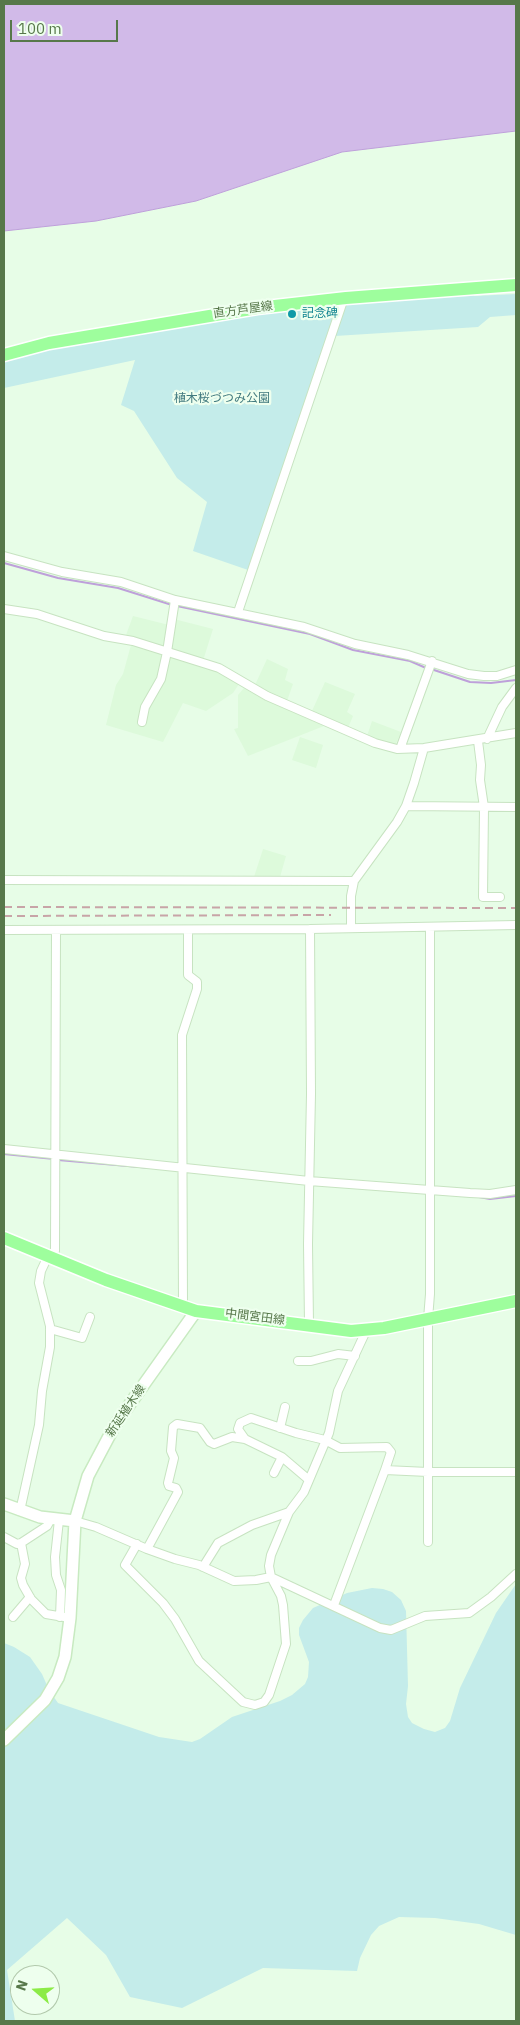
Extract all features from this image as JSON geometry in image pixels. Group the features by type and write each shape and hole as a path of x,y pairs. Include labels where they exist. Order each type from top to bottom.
{"main road":[{"name":"直方芦屋線","path":"4,355 49,343 227,312 344,298 516,285"},
{"name":"中間宮田線","path":"4,1238 106,1280 196,1311 309,1324 351,1331 366,1331 516,1301"},
{"name":"新延植木線","path":"4,1740 44,1700 58,1678 65,1657 65,1618 75,1521 88,1476 114,1425 196,1311"},
{"path":"4,1504 20,1511 55,1520 75,1521"}],"street":[{"path":"238,612 344,298"},
{"path":"4,556 62,572 122,582 175,600 304,627 355,644 432,661 468,674 497,676 516,670"},
{"path":"142,722 145,707 160,679 167,652 175,600"},
{"path":"4,609 37,614 104,636 133,641 219,668 267,696 375,743 400,749 424,748 478,741 516,733"},
{"path":"400,749 432,661"},
{"path":"487,739 502,707 516,688"},
{"path":"478,741 481,765 480,780 484,807 483,897 500,897"},
{"path":"351,928 351,896 354,881 397,822 406,806 424,748"},
{"path":"406,806 516,808"},
{"path":"4,880 354,881"},
{"path":"4,930 430,928 516,925"},
{"path":"428,1542 430,928"},
{"path":"309,1324 310,929"},
{"path":"20,1511 39,1425 42,1391 50,1347 50,1329 39,1283 41,1272 48,1256 55,1251 56,930"},
{"path":"183,1306 184,1167 182,1035 197,990 197,982 188,975 188,930"},
{"path":"4,1149 309,1181 490,1194 516,1190"},
{"path":"50,1329 82,1338 90,1316"},
{"path":"137,1544 125,1564 163,1603 175,1619 199,1661 243,1702 249,1705 264,1702 270,1695 286,1644 283,1604 271,1576 269,1566 271,1555 289,1512 304,1492 325,1440 338,1391 366,1331"},
{"path":"298,1361 311,1361 338,1354 355,1356"},
{"path":"280,1428 285,1407"},
{"path":"245,1439 238,1429 240,1423 251,1418 325,1440 340,1448 387,1448 391,1452 334,1605"},
{"path":"147,1548 178,1492 168,1483 174,1458 171,1451 173,1427 177,1424 200,1428 210,1442 214,1444 232,1437 245,1439 282,1457 309,1480"},
{"path":"274,1473 282,1457"},
{"path":"385,1470 516,1472"},
{"path":"203,1567 218,1543 252,1525 289,1512"},
{"path":"4,1537 17,1544 21,1543 55,1520"},
{"path":"21,1543 25,1564 21,1578 30,1597 42,1611 65,1618 62,1590 56,1575 55,1520"},
{"path":"75,1521 96,1527 175,1559 203,1567 234,1581 256,1580 271,1576 380,1628 391,1630 425,1616 469,1613 491,1598 516,1574"},
{"path":"13,1618 30,1597"}],"shaded area":[{"path":"4,4 516,4 516,131 342,152 196,201 96,221 4,231"},
{"path":"133,616 173,626 174,619 213,629 201,667 215,671 239,684 233,693 206,711 183,703 163,742 106,725 116,685 123,674 133,638 126,635"},
{"path":"267,659 288,669 285,680 293,684 287,701 255,685"},
{"path":"325,682 355,694 347,712 353,716 348,728 312,711"},
{"path":"244,688 263,699 324,726 248,756 234,729 238,728 238,695"},
{"path":"372,721 401,732 395,746 367,736"},
{"path":"300,737 323,745 316,768 292,760"},
{"path":"263,849 286,856 280,877 254,877"}],"green space":[{"path":"472,292 474,296 516,294 516,315 490,317 478,327 335,336 342,313 346,305 349,304"},
{"name":"植木桜づつみ公園","path":"331,306 334,309 334,316 248,570 193,551 207,502 177,478 134,411 121,405 135,360 4,388 4,359 45,348 224,316"},
{"path":"516,1584 516,1935 479,1924 435,1918 399,1917 379,1926 371,1935 360,1958 357,1971 263,1968 182,2008 130,1997 106,1955 67,1918 13,1965 10,1965 7,1970 10,1989 10,2015 14,2015 15,2021 4,2021 4,1643 30,1657 58,1703 159,1737 192,1742 200,1739 232,1717 280,1701 292,1695 305,1684 308,1677 309,1662 299,1635 299,1628 313,1608 347,1593 372,1588 383,1589 392,1592 401,1600 406,1611 408,1686 406,1704 408,1717 412,1723 435,1732 445,1728 450,1721 460,1688 496,1613"}],"waterway":[{"path":"4,563 58,578 118,588 172,605"},
{"path":"177,606 310,634 353,650 410,661 426,668"},
{"path":"431,669 470,682 491,683 516,680"},
{"path":"4,1154 54,1159"},
{"path":"58,1160 151,1168"},
{"path":"479,1197 490,1199 516,1196"}],"railway":[{"path":"4,907 516,908"},
{"path":"4,916 331,915"}],"place":[{"name":"記念碑","path":"292,314"}]}
